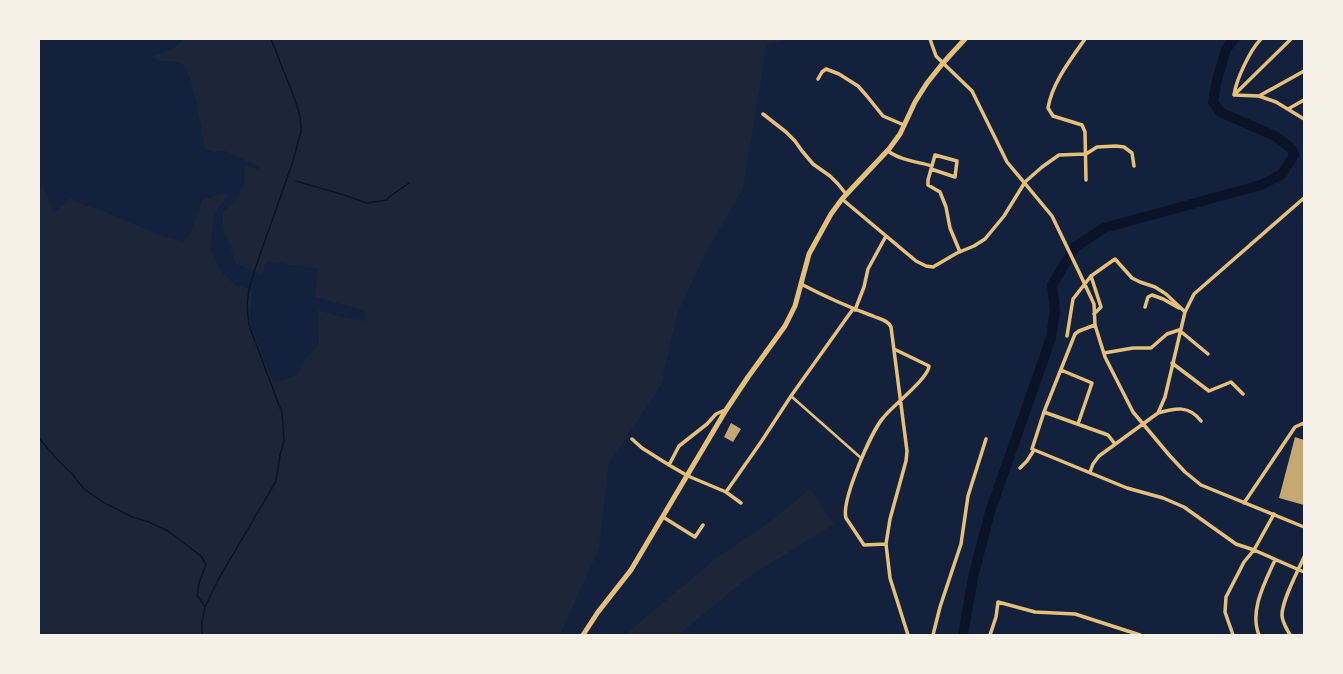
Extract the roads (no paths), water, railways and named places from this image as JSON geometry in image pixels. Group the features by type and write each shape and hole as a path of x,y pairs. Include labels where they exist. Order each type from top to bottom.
{"main road":[{"path":"584,635 598,612 631,570 726,410 785,326 795,306 809,254 828,219 846,194 888,151 900,134 920,93 942,63 965,39"}],"street":[{"path":"930,39 936,56 972,91 1007,162 1052,216 1094,304 1095,325 1104,353 1133,412 1170,456 1185,472 1201,485 1304,527"},
{"path":"1086,39 1067,64 1049,98 1048,108 1053,116 1082,125 1085,132 1086,180"},
{"path":"1234,95 1236,84 1251,54 1261,39"},
{"path":"1234,95 1291,39"},
{"path":"818,80 822,72 826,69 839,74 858,86 883,116 904,125"},
{"path":"1259,96 1304,71"},
{"path":"1234,95 1259,96 1276,102 1304,119"},
{"path":"1288,109 1304,100"},
{"path":"763,114 786,132 813,164 838,184 846,194"},
{"path":"842,199 916,261 926,266 933,267 985,239 1004,216 1024,182 1059,155 1086,154 1097,147 1124,147 1132,153 1134,166"},
{"path":"888,151 893,154 911,160 932,168 955,177 957,160 935,155 932,168 928,180 928,185 940,192 946,207 950,228 960,252"},
{"path":"1158,413 1165,397 1172,362 1185,312 1196,291 1304,198"},
{"path":"726,492 791,396 854,309 864,287 868,269 886,236"},
{"path":"1067,336 1073,299 1091,276 1115,259 1132,278 1155,287 1166,294 1185,312"},
{"path":"1091,276 1101,307 1094,314"},
{"path":"800,284 854,309 890,323 901,400 906,461 890,519 886,544 890,578 908,635"},
{"path":"1145,307 1148,297 1152,295 1163,299 1185,312"},
{"path":"1020,468 1027,461 1034,450 1032,449 1044,412 1075,334 1095,325"},
{"path":"1104,353 1134,348 1151,348 1167,334 1180,330"},
{"path":"1180,330 1208,354"},
{"path":"886,544 864,545 844,513 861,458 882,419 918,383 929,369 929,366 894,349"},
{"path":"1172,362 1209,391 1232,382 1243,394"},
{"path":"1061,370 1092,383 1078,424"},
{"path":"791,396 861,458"},
{"path":"1090,472 1093,464 1099,456 1158,413 1170,410 1187,409 1201,421"},
{"path":"669,465 679,446 707,424 716,414 726,410"},
{"path":"1044,412 1108,435 1116,444"},
{"path":"1244,503 1295,427 1304,424"},
{"path":"632,439 642,448 669,465 688,476 726,492 742,503"},
{"path":"933,635 940,607 961,544 968,496 986,440"},
{"path":"1034,450 1127,488 1163,498 1184,507 1236,544 1254,550 1304,572"},
{"path":"1233,635 1225,612 1226,597 1244,562 1254,550 1274,514"},
{"path":"663,517 695,537 703,525"},
{"path":"1290,635 1282,615 1285,601 1304,557"},
{"path":"1259,635 1256,628 1258,604 1264,585 1275,560"},
{"path":"990,635 996,617 998,602 1035,612 1075,614 1140,635"}],"waterway":[{"path":"202,635 202,622 205,607 218,580 276,481 284,440 282,413 249,325 247,306 249,290 255,269 292,164 301,131 300,116 294,97 271,39"},
{"path":"963,635 973,577 990,512 1051,338 1055,310 1052,285 1075,247 1104,228 1261,185 1282,174 1294,155 1292,149 1275,136 1220,112 1213,102 1216,84 1226,49 1234,39"},
{"path":"296,181 367,203 387,200 409,183"},
{"path":"39,438 84,489 103,502 132,517 149,522 168,531 201,556 206,564 199,583 197,595 205,607"}]}
